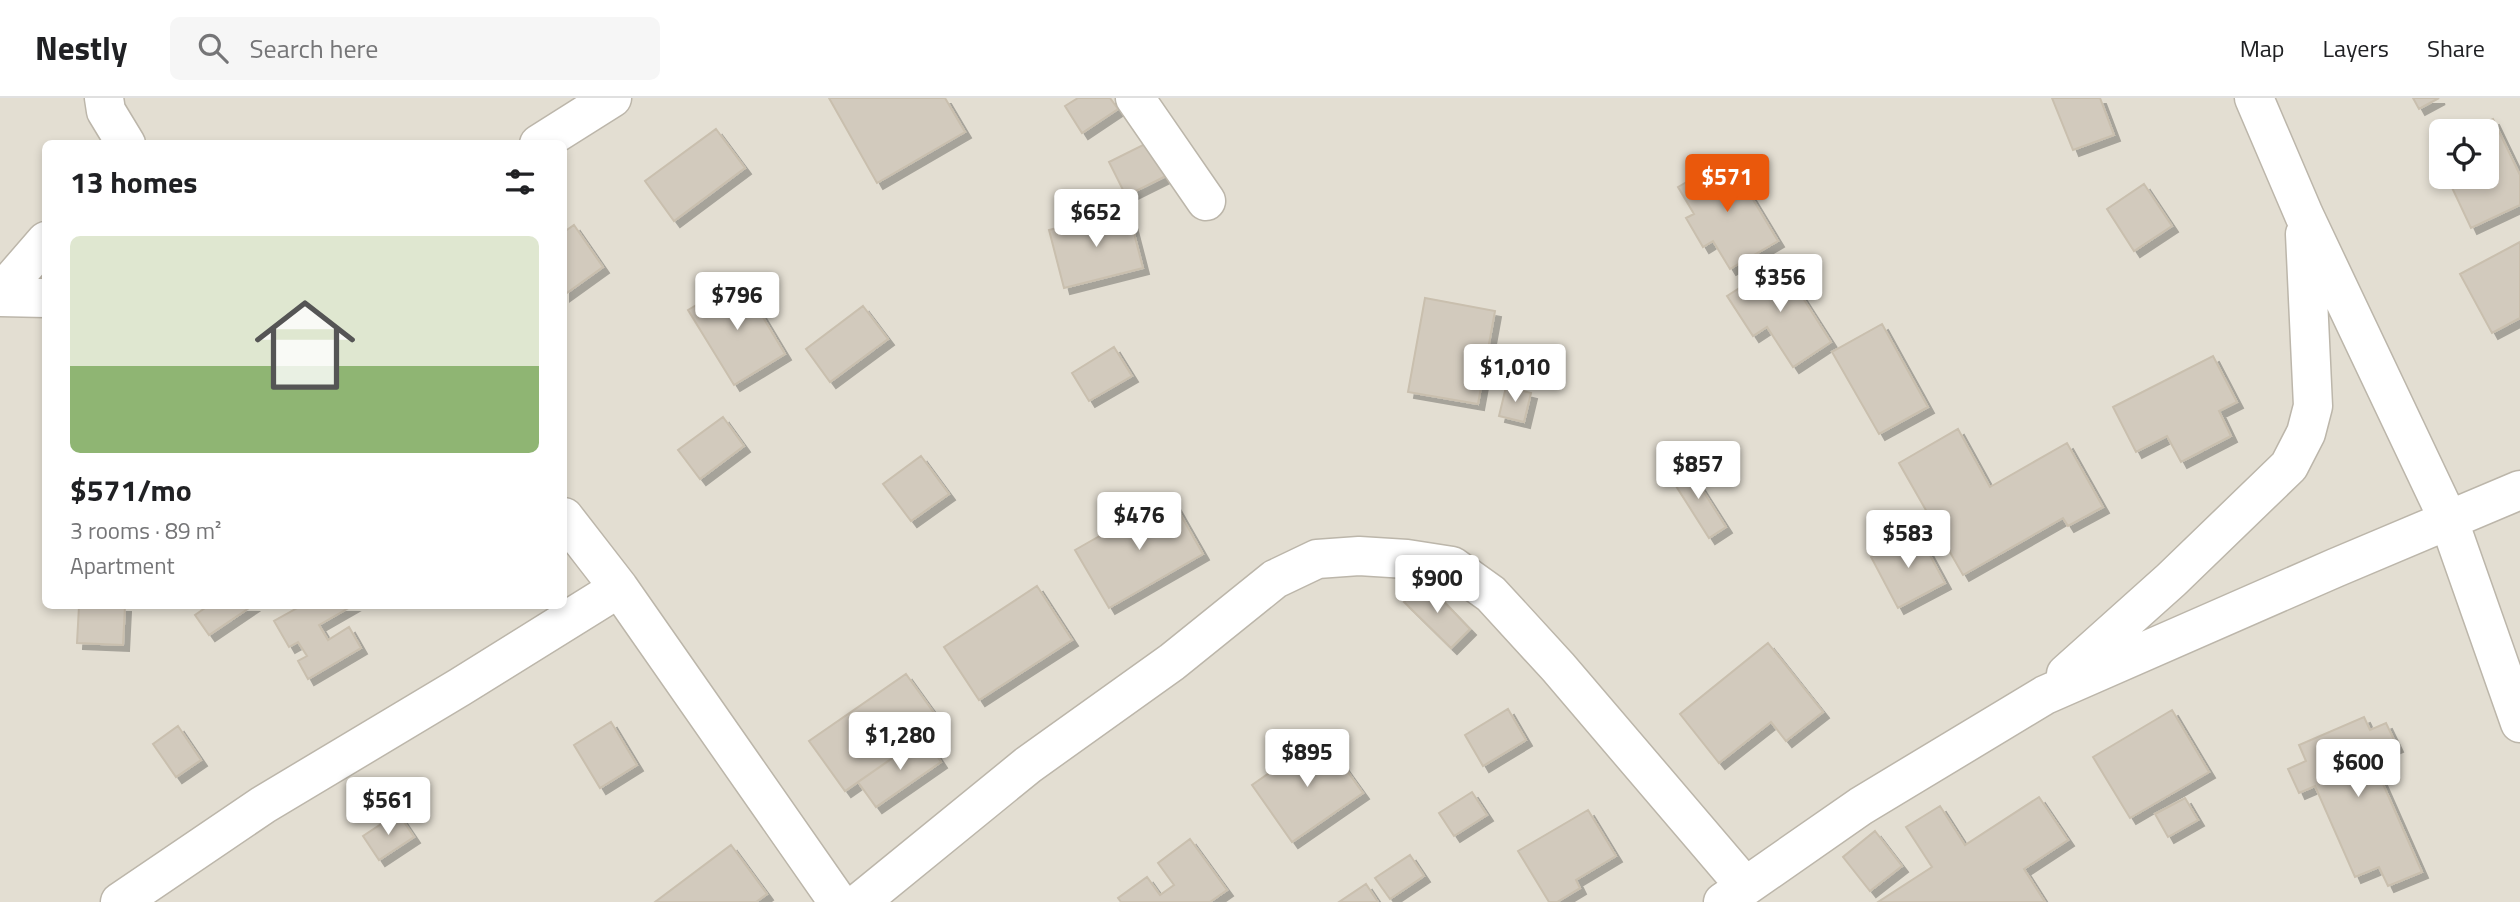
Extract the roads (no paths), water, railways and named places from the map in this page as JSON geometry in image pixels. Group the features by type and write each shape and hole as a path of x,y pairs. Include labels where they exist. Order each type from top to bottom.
{"street":[{"path":"545,140 612,98"},
{"path":"1135,98 1206,201"},
{"path":"2254,98 2304,215 2449,521 2520,723"},
{"path":"101,117 122,140"},
{"path":"2045,695 2171,580 2289,466 2306,433 2313,405 2304,215"},
{"path":"0,296 42,246"},
{"path":"0,296 42,298"},
{"path":"860,902 1028,765 1172,662 1275,579 1317,559 1359,556 1407,559 1452,566 1491,594 1566,677 1734,894 1861,806 2045,695 2520,490"},
{"path":"567,521 619,588 838,902"},
{"path":"120,902 263,804 460,687 619,588"}]}
